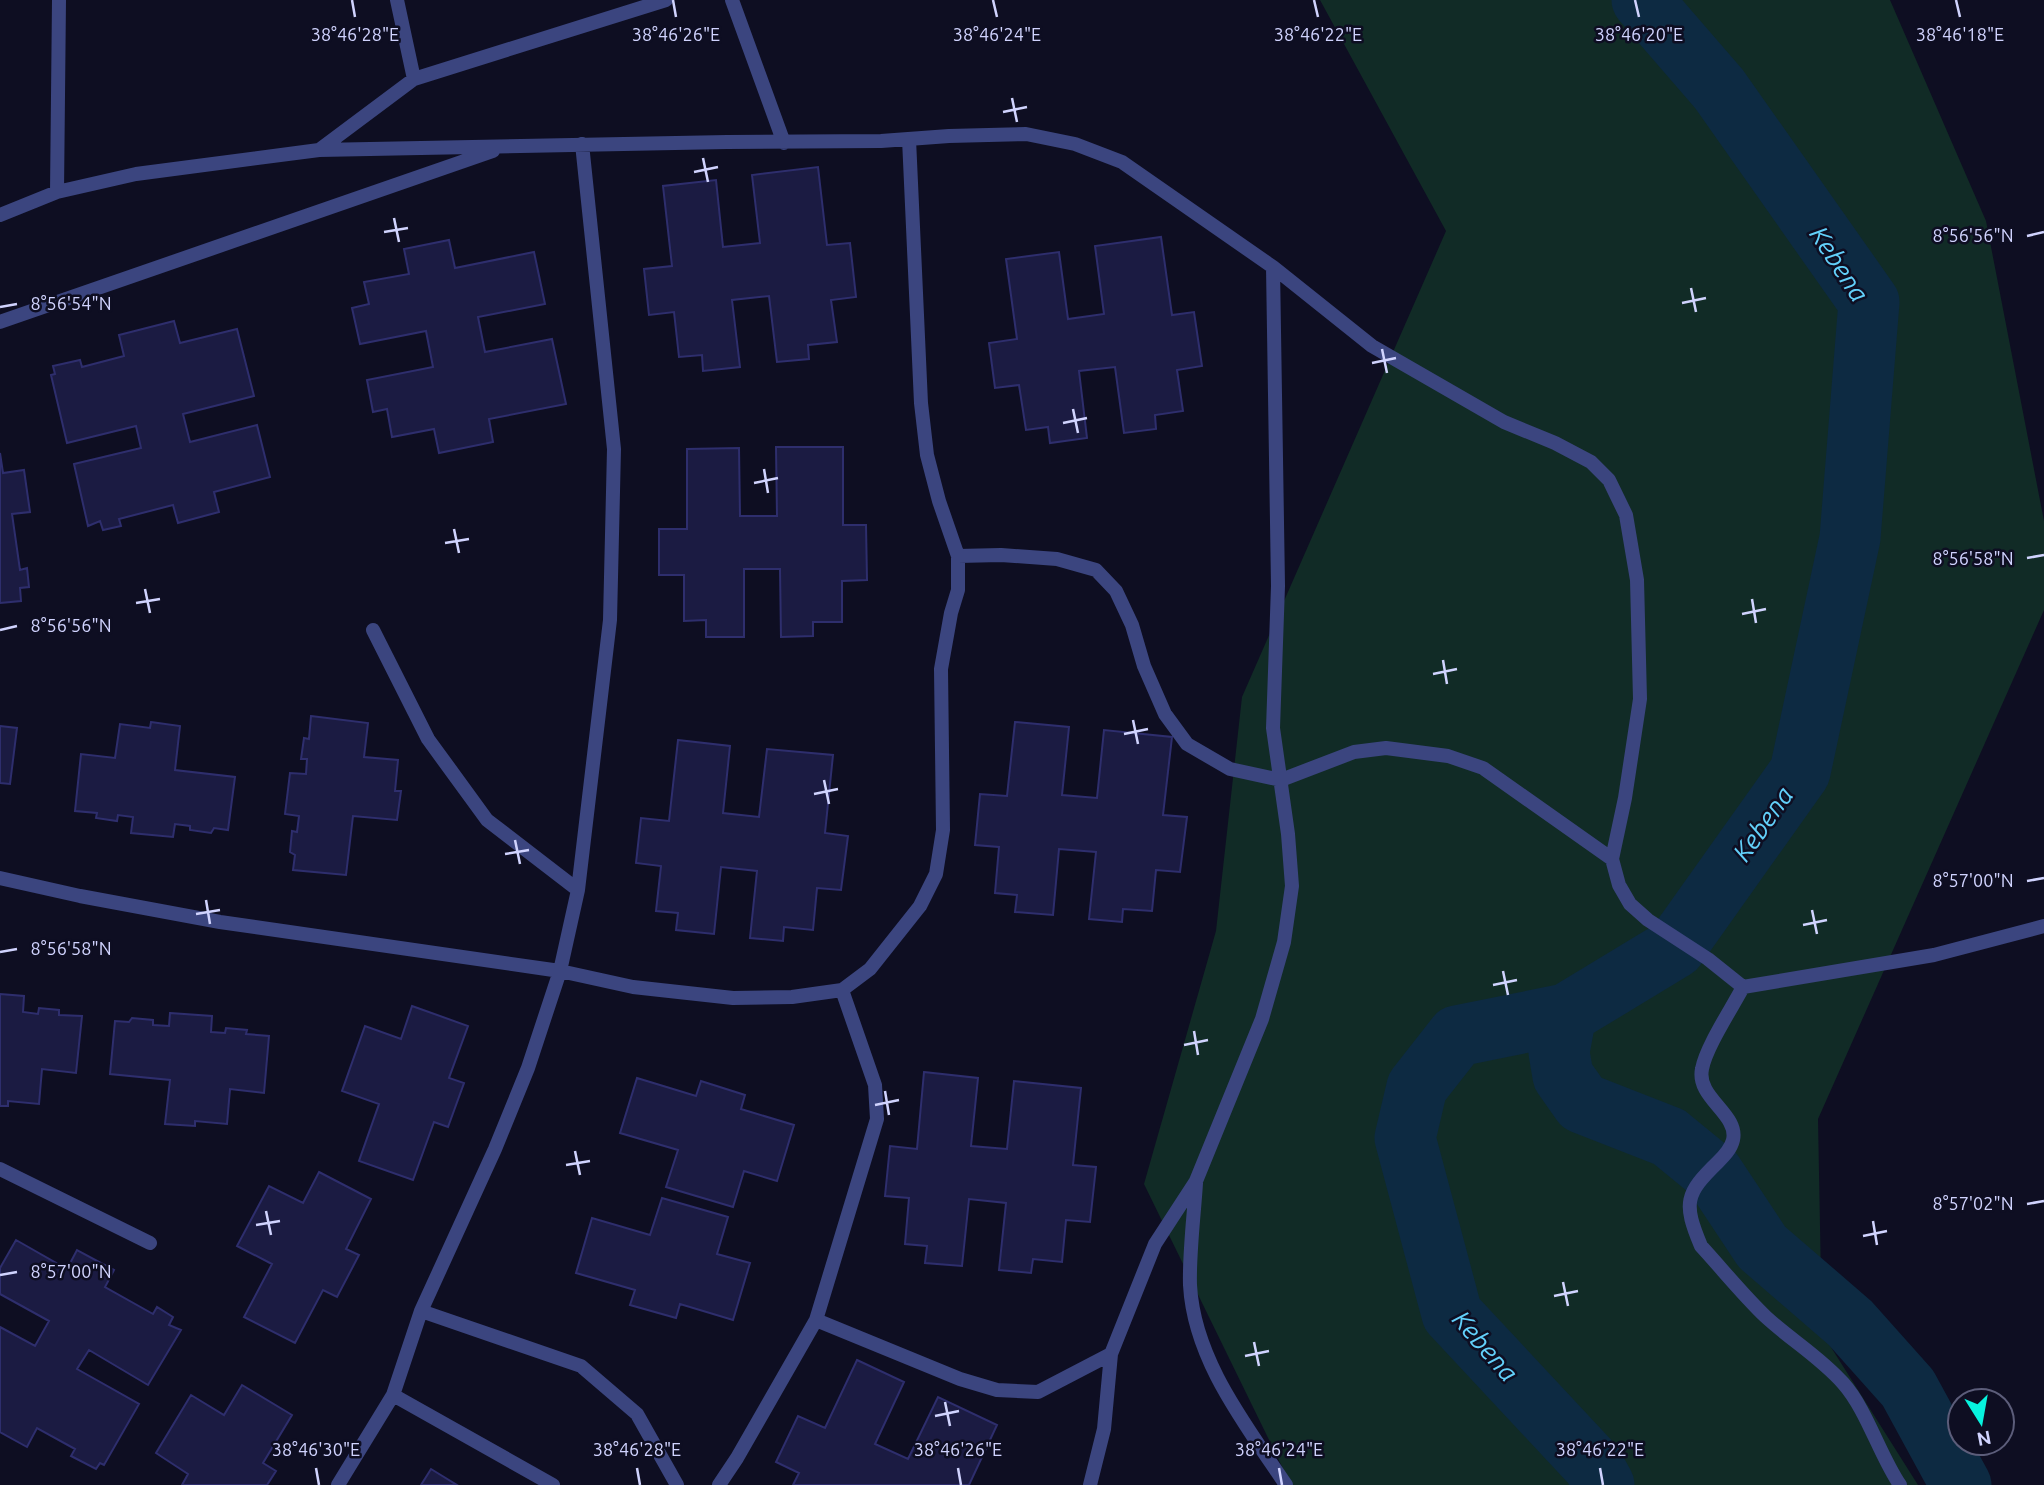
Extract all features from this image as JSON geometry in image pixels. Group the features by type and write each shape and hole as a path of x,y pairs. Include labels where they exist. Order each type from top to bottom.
{"street":[{"path":"57,192 60,0"},
{"path":"397,0 414,79"},
{"path":"319,150 414,79 666,0"},
{"path":"732,0 784,143"},
{"path":"0,215 57,192 136,174 319,150 784,143 1026,134 1075,144 1122,162 1273,267 1372,346 1504,422 1555,443 1591,462 1608,480 1626,515 1637,580 1640,699 1625,798 1612,859 1619,885 1630,904 1648,920 1708,959 1743,988 1934,955 2044,926"},
{"path":"0,878 220,922 560,971 633,987 733,998 792,997 842,990 870,969 920,906 936,874 943,830 941,669 958,590 958,556 927,455 921,403 909,139"},
{"path":"338,1485 393,1395 421,1311 514,1103 560,971 578,890 610,620 614,449 582,144"},
{"path":"0,322 508,146"},
{"path":"1090,1485 1104,1429 1111,1354 1155,1244 1196,1181 1262,1019 1284,942 1292,886 1273,729 1278,586 1273,267"},
{"path":"958,556 1001,555 1057,559 1096,569 1116,591 1132,625 1144,666 1165,714 1187,744 1230,769 1281,780 1354,752 1386,748 1448,756 1483,768 1612,859"},
{"path":"373,630 428,739 487,820 578,890"},
{"path":"1743,988 1701,1071 1704,1087 1727,1117 1733,1140 1727,1153 1697,1182 1690,1195 1689,1208 1701,1246 1767,1317 1810,1350 1844,1383 1900,1485"},
{"path":"719,1485 816,1320 877,1119 875,1085 842,990"},
{"path":"0,1169 150,1242"},
{"path":"1196,1181 1190,1284 1195,1322 1226,1392 1286,1485"},
{"path":"421,1311 581,1366 636,1414 677,1485"},
{"path":"816,1320 960,1379 998,1390 1038,1392 1111,1354"},
{"path":"393,1395 554,1485"}],"green space":[{"path":"1320,0 1890,0 1986,221 2044,521 2044,610 1818,1119 1822,1333 1918,1485 1291,1485 1144,1184 1216,931 1242,697 1446,231"}],"building":[{"path":"818,167 827,245 850,243 856,297 831,300 837,342 808,345 809,359 777,362 769,296 732,300 740,367 703,371 702,355 679,357 674,312 649,315 644,269 672,266 663,186 716,180 723,247 760,243 752,175"},
{"path":"1161,237 1172,315 1194,312 1202,366 1177,370 1183,411 1155,415 1156,429 1124,433 1115,367 1079,371 1087,438 1050,443 1048,427 1026,430 1019,385 995,388 989,343 1017,339 1006,259 1059,252 1068,319 1104,314 1095,246"},
{"path":"449,240 455,268 534,252 545,304 478,317 485,352 552,339 566,404 489,419 493,442 439,453 434,429 392,437 387,409 373,412 367,380 433,367 426,331 360,344 352,308 369,304 364,282 409,274 404,249"},
{"path":"174,321 180,343 237,329 254,396 183,414 190,442 257,425 270,477 214,492 219,512 178,523 173,505 119,519 121,526 103,530 100,521 88,526 74,464 141,448 136,426 67,443 51,375 55,374 53,366 80,360 82,367 124,356 119,335"},
{"path":"776,447 843,447 843,525 866,525 867,580 842,581 842,622 813,622 813,636 781,637 780,569 744,569 744,637 706,637 706,620 684,621 684,575 659,575 659,529 687,529 687,449 739,448 740,516 777,516"},
{"path":"0,453 3,473 24,470 30,512 12,514 20,570 27,568 29,587 20,588 21,601 0,603"},
{"path":"311,716 368,723 364,757 398,760 395,791 401,791 397,820 353,816 346,875 293,870 295,855 290,852 292,831 297,832 299,816 285,814 290,773 306,774 307,759 301,759 304,738 309,739"},
{"path":"151,722 180,726 175,770 235,777 228,830 214,828 211,833 190,830 190,826 175,824 173,837 131,833 133,817 118,815 117,821 96,818 97,813 75,811 81,754 115,758 120,724 150,728"},
{"path":"1015,722 1069,727 1062,795 1097,798 1104,730 1172,737 1163,815 1187,817 1180,872 1156,870 1152,911 1123,909 1122,922 1089,919 1096,852 1059,849 1053,915 1015,912 1017,895 995,893 999,847 975,845 980,794 1007,796"},
{"path":"0,726 17,728 10,784 0,783"},
{"path":"678,740 730,746 723,813 759,817 767,749 833,755 825,833 848,836 841,890 817,888 813,930 784,927 783,941 750,938 757,871 721,867 714,934 676,930 678,913 656,911 661,866 636,863 641,818 669,821"},
{"path":"0,994 24,996 23,1012 38,1014 39,1008 59,1010 59,1015 82,1016 76,1073 42,1069 39,1104 8,1101 8,1106 0,1106"},
{"path":"412,1006 468,1026 449,1078 464,1083 448,1127 434,1122 413,1180 359,1161 379,1104 342,1091 365,1026 401,1039"},
{"path":"170,1013 212,1016 211,1032 225,1033 226,1028 247,1030 246,1034 269,1036 264,1093 230,1089 227,1124 195,1121 195,1126 165,1124 170,1080 110,1074 115,1021 129,1022 132,1018 153,1020 153,1025 169,1026"},
{"path":"924,1072 978,1078 971,1146 1007,1149 1014,1081 1081,1088 1073,1165 1096,1167 1090,1222 1066,1220 1062,1262 1033,1259 1031,1273 999,1270 1006,1203 969,1199 962,1266 925,1263 927,1246 905,1244 909,1198 885,1196 890,1146 917,1149"},
{"path":"637,1078 696,1096 701,1081 745,1095 741,1109 794,1125 777,1181 744,1171 733,1207 666,1187 678,1150 620,1133"},
{"path":"319,1172 371,1199 346,1249 359,1255 337,1297 323,1290 295,1343 244,1317 272,1264 237,1246 269,1186 303,1203"},
{"path":"662,1198 728,1217 717,1254 750,1263 733,1320 680,1304 676,1318 630,1305 635,1290 576,1273 592,1218 650,1235"},
{"path":"16,1240 67,1269 77,1250 114,1270 105,1287 153,1314 157,1307 173,1317 169,1325 181,1330 148,1385 89,1350 77,1369 139,1404 104,1465 100,1463 96,1469 71,1456 75,1449 37,1428 27,1447 0,1432 0,1327 35,1346 49,1321 0,1294 0,1268"},
{"path":"857,1360 904,1382 875,1444 908,1459 938,1397 997,1425 969,1485 793,1485 799,1473 776,1462 798,1416 825,1428"},
{"path":"242,1385 292,1415 263,1463 276,1471 267,1485 182,1485 188,1474 156,1453 191,1395 224,1415"},
{"path":"431,1469 457,1485 421,1485"}],"waterway":[{"name":"Kebena","path":"1604,1485 1593,1465 1452,1314 1405,1138 1417,1087 1457,1036 1566,1014 1675,948 1800,772 1850,538 1869,302 1719,89 1642,0"},
{"path":"1566,1014 1559,1052 1563,1076 1582,1103 1669,1137 1713,1173 1762,1247 1850,1323 1908,1388 1961,1485"}]}
